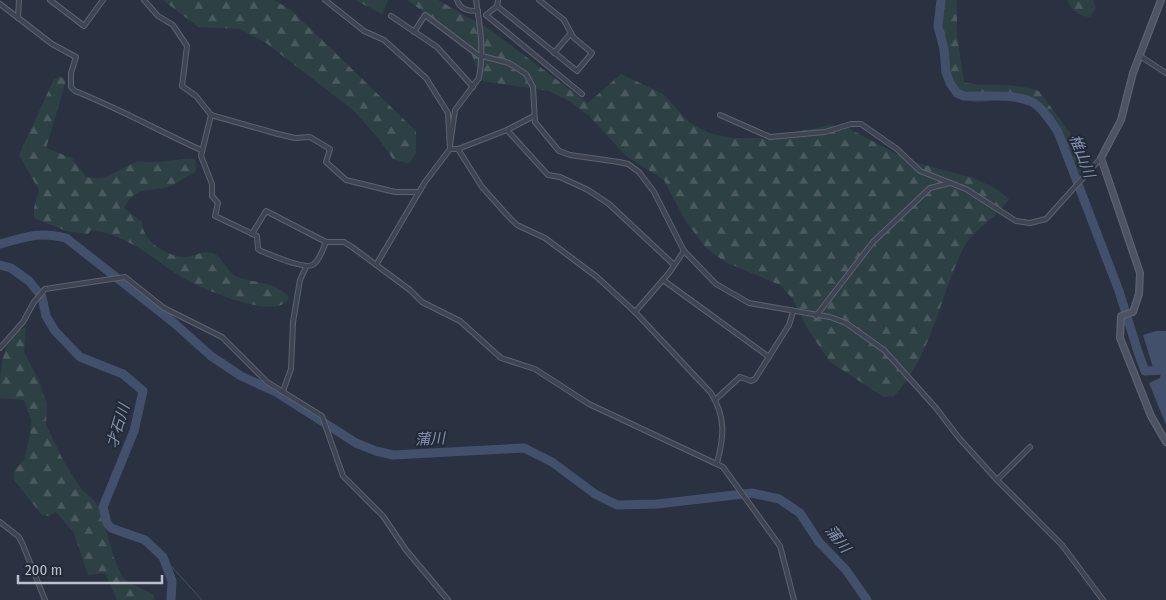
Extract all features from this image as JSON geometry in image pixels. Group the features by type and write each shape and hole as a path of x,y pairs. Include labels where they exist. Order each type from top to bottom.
{"street":[{"path":"18,18 19,0"},
{"path":"50,0 84,26 103,0"},
{"path":"144,0 158,16 173,24 187,46 182,86 196,96 212,115 278,134 296,138 310,137 330,149 326,162 346,180 394,192 419,192"},
{"path":"324,0 364,31 384,40 426,78 448,113 450,150"},
{"path":"457,0 460,6 468,11 486,16 582,94"},
{"path":"376,265 419,192 450,150 455,110 479,78 482,56 476,0"},
{"path":"486,16 497,6 498,0"},
{"path":"497,6 577,71 592,53 573,37 564,20 539,0"},
{"path":"720,115 770,137 825,132 851,124 861,124 897,149 920,172 952,183 1023,223 1035,223 1046,219 1067,198 1101,158 1121,120 1131,79 1161,0"},
{"path":"0,4 52,44 76,57 70,82 70,87 75,91 117,109 141,123 201,150"},
{"path":"414,32 425,15 478,55 509,63 526,74 533,86 534,116 538,128 563,154 628,164 639,172 654,192 684,251 716,284 743,300 846,323 884,350 997,480 1062,545 1103,600"},
{"path":"391,16 444,53 473,86"},
{"path":"554,53 571,33"},
{"path":"1140,56 1166,73"},
{"path":"212,115 201,150 202,163 212,184 212,196 218,203 215,216 257,236 258,249 261,251 306,267 318,260 326,242"},
{"path":"450,150 458,149 507,130 534,116"},
{"path":"507,130 548,175 560,177 588,190 609,204 673,264"},
{"path":"458,149 482,187 517,225 545,238 597,277 636,312 715,400 724,430 717,463"},
{"path":"1101,158 1140,273 1139,294 1133,312 1121,316 1120,338 1151,416 1166,442"},
{"path":"816,316 873,242 930,188 940,184 952,183"},
{"path":"252,234 266,211 326,242 344,242 410,290 422,302 460,321 501,358 535,369 589,404 717,463 727,471 780,546 794,600"},
{"path":"636,312 684,251"},
{"path":"283,391 291,369 293,322 300,280 306,267"},
{"path":"0,348 23,322 34,302 45,289 125,277 164,308 222,337 263,379 325,419 327,434 343,476 383,516 406,550 448,600"},
{"path":"663,280 769,357"},
{"path":"715,400 740,377 753,380 769,357 793,312"},
{"path":"997,480 1030,447"},
{"path":"0,522 19,537 45,600"}],"green space":[{"path":"163,0 274,0 291,10 416,131 416,153 409,164 393,159 379,139 353,110 266,43 240,29 198,27"},
{"path":"355,0 388,0 382,14"},
{"path":"407,0 438,0 489,29 588,103 621,74 663,94 689,122 709,133 732,138 767,138 831,125 846,127 910,161 973,178 995,188 1009,199 973,235 963,249 934,326 917,363 907,380 894,396 884,397 830,362 807,328 792,298 780,285 725,262 706,248 685,220 664,180 626,156 589,116 571,102 549,91 482,81 467,43"},
{"path":"944,0 957,0 957,35 964,83 1012,86 1039,91 1091,161 1080,174 1048,113 1034,99 1024,96 1013,96 978,102 967,100 957,93 948,79 943,25"},
{"path":"1067,0 1093,0 1096,8 1090,17 1086,16 1073,10"},
{"path":"60,76 66,81 46,148 72,158 86,177 94,178 113,174 138,162 195,159 196,170 194,173 170,186 138,192 129,200 124,208 142,222 146,235 163,251 185,257 205,252 212,253 221,259 233,274 275,287 289,297 282,304 271,307 238,301 181,277 134,245 118,237 91,230 88,234 66,231 34,218 34,208 39,190 19,155 54,79"},
{"path":"26,327 24,352 38,379 47,404 46,425 64,462 82,490 94,500 100,510 114,558 122,576 128,582 153,594 155,600 117,600 105,573 88,575 74,533 56,512 49,516 42,515 14,480 14,470 24,460 30,435 31,420 24,400 0,398 0,377 6,347 17,332"}],"water":[{"path":"1156,331 1166,331 1166,425 1149,383 1160,378 1161,374 1155,374 1143,335"}],"waterway":[{"name":"椎山川","path":"941,0 938,26 944,49 946,72 950,83 957,93 964,96 1008,96 1024,99 1036,104 1046,116 1058,132 1119,291 1145,371 1166,370"},
{"name":"蒲川","path":"0,244 40,235 66,238 173,322 211,356 241,376 276,392 356,443 376,451 393,455 524,448 552,462 595,494 617,505 657,504 752,493 779,499 800,513 819,542 846,570 867,600"},
{"name":"才石川","path":"0,265 11,268 29,281 42,297 46,316 55,331 80,357 123,374 143,391 134,431 103,507 107,523 111,528 145,540 163,557 172,581 171,600"},
{"path":"167,563 202,600"}]}
